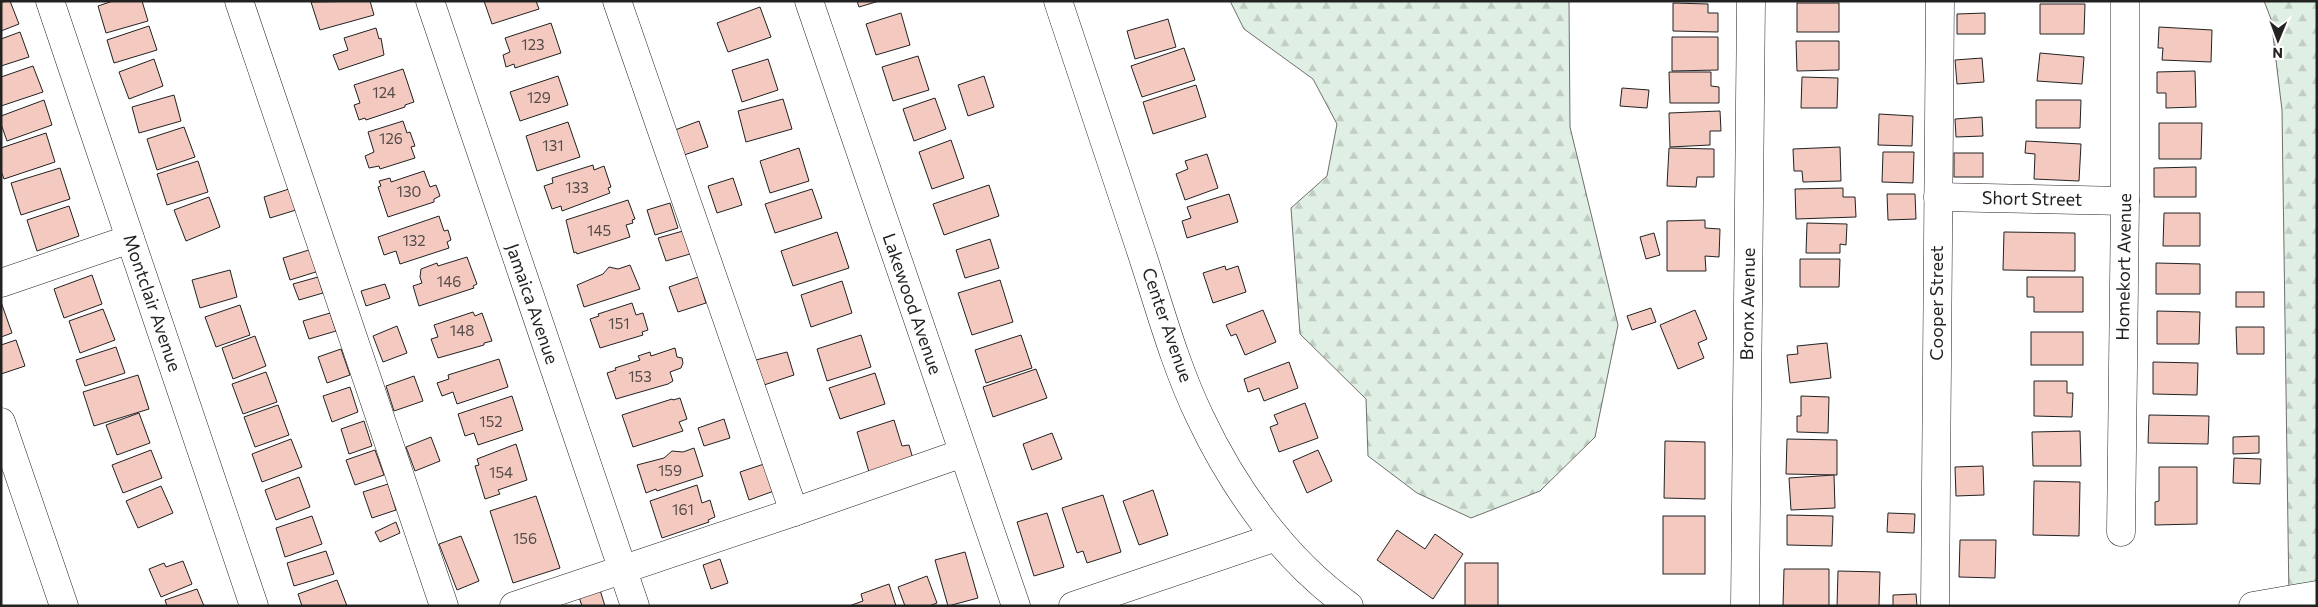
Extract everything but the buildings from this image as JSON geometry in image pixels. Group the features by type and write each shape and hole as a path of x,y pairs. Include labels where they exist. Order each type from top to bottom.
{"street":[{"name":"Montclair Avenue","path":"50,1 254,606"},
{"path":"239,1 444,606"},
{"name":"Jamaica Avenue","path":"430,1 635,606"},
{"path":"617,1 794,512"},
{"name":"Lakewood Avenue","path":"809,1 1016,606"},
{"name":"Center Avenue","path":"1058,1 1175,353 1199,416 1226,468 1276,538 1300,564 1349,606"},
{"name":"Bronx Avenue","path":"1745,606 1751,1"},
{"name":"Cooper Street","path":"1935,606 1940,1"},
{"name":"Homekort Avenue","path":"2121,532 2125,201 2125,1"},
{"name":"Short Street","path":"1938,197 2125,201"},
{"path":"1,283 130,239"},
{"path":"1,422 64,606"},
{"path":"514,606 963,453"},
{"path":"1073,606 1276,538"},
{"path":"2253,606 2317,595"}],"green space":[{"path":"1230,1 1569,1 1570,127 1618,325 1595,437 1540,491 1471,518 1417,493 1368,456 1366,399 1300,334 1291,208 1327,176 1337,124 1313,79 1244,29"},
{"path":"2264,1 2317,1 2317,595 2289,600 2282,110 2271,19"}]}
